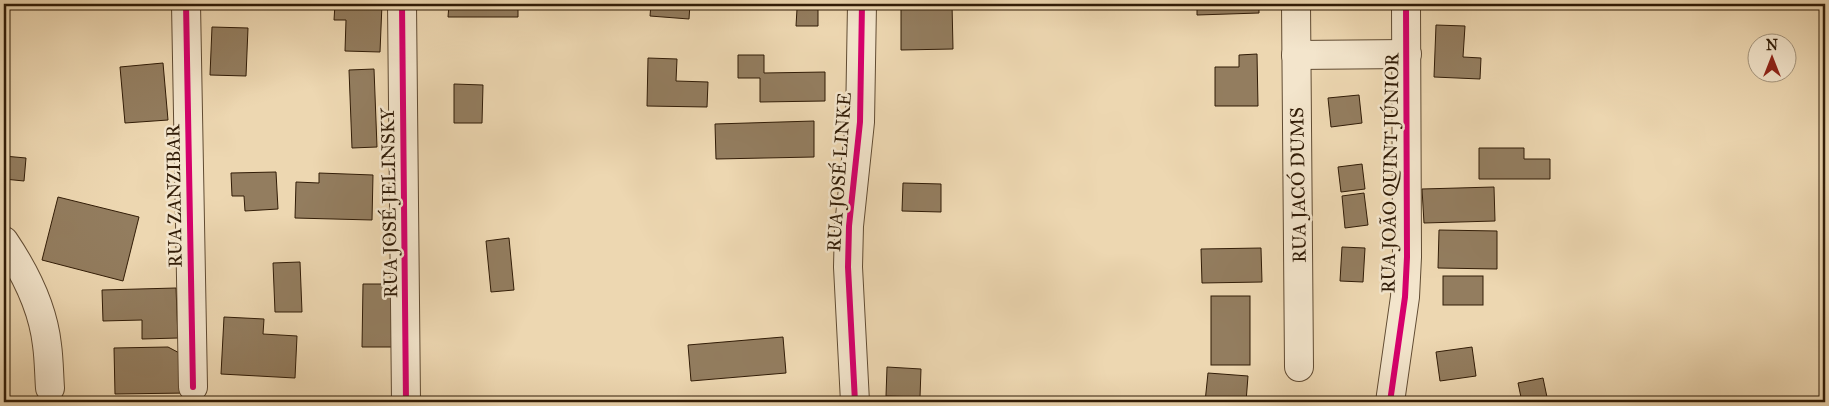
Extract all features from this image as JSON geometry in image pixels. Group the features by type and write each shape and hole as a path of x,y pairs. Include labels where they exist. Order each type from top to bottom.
{"street":[{"name":"RUA ZANZIBAR","path":"186,4 193,387"},
{"name":"RUA JOSÉ JELINSKY","path":"402,4 406,402"},
{"name":"RUA JOSÉ LINKE","path":"855,402 848,267 849,226 860,122 862,4"},
{"name":"RUA JACÓ DUMS","path":"1296,4 1300,367"},
{"name":"RUA JOÃO QUINT JÚNIOR","path":"1390,402 1404,297 1407,257 1406,4"},
{"path":"1296,55 1407,54"},
{"path":"4,242 13,254 37,303 47,345 50,388"}],"building":[{"path":"335,4 382,4 380,52 345,51 346,20 334,20"},
{"path":"449,4 518,4 518,17 448,17"},
{"path":"651,4 690,4 689,19 650,16"},
{"path":"761,4 818,4 818,26 796,26 797,9 761,7"},
{"path":"901,4 952,4 953,49 901,50"},
{"path":"1197,4 1259,4 1259,13 1197,15"},
{"path":"1436,25 1465,26 1463,57 1481,58 1480,79 1434,77"},
{"path":"212,27 248,28 246,76 210,75"},
{"path":"1257,54 1258,106 1215,106 1215,67 1239,67 1239,55"},
{"path":"738,55 764,55 764,73 825,72 825,101 760,102 760,78 738,78"},
{"path":"648,58 677,59 676,81 708,82 707,107 647,106"},
{"path":"163,63 168,120 125,123 120,67"},
{"path":"374,69 377,147 352,148 349,70"},
{"path":"454,84 483,85 482,123 454,123"},
{"path":"1359,95 1362,123 1331,127 1328,98"},
{"path":"814,121 814,157 716,159 715,124"},
{"path":"1479,148 1524,148 1524,159 1550,159 1550,179 1479,179"},
{"path":"4,156 26,158 24,181 4,179"},
{"path":"1362,164 1365,189 1341,192 1338,167"},
{"path":"276,172 278,209 245,211 244,196 232,196 231,173"},
{"path":"319,173 373,175 372,220 295,218 296,182 319,183"},
{"path":"903,183 941,184 941,212 902,211"},
{"path":"1494,187 1495,221 1424,223 1422,189"},
{"path":"1364,193 1368,225 1345,228 1342,196"},
{"path":"58,197 139,217 123,281 42,260"},
{"path":"1439,230 1497,231 1497,269 1438,268"},
{"path":"509,238 514,290 491,292 486,241"},
{"path":"1342,247 1365,248 1363,282 1340,281"},
{"path":"1261,248 1262,282 1202,283 1201,249"},
{"path":"300,262 302,312 275,312 273,263"},
{"path":"1443,276 1483,276 1483,305 1443,305"},
{"path":"363,284 393,284 393,347 362,347"},
{"path":"176,288 178,338 142,339 142,320 103,321 102,290"},
{"path":"1211,296 1250,296 1250,365 1211,365"},
{"path":"224,317 264,319 263,334 297,336 295,378 221,374"},
{"path":"783,337 786,373 691,381 688,345"},
{"path":"168,347 187,357 187,393 115,394 114,348"},
{"path":"1472,347 1476,376 1440,381 1436,352"},
{"path":"887,367 921,369 920,397 886,396"},
{"path":"1208,373 1248,376 1246,402 1205,402"},
{"path":"1543,378 1548,402 1522,402 1518,383"},
{"path":"351,398 353,402 335,402"}],"cycle path":[{"path":"186,4 193,387"},
{"path":"402,4 406,402"},
{"path":"855,402 848,267 849,226 860,122 862,4"},
{"path":"1390,402 1405,297 1407,257 1406,4"}]}
